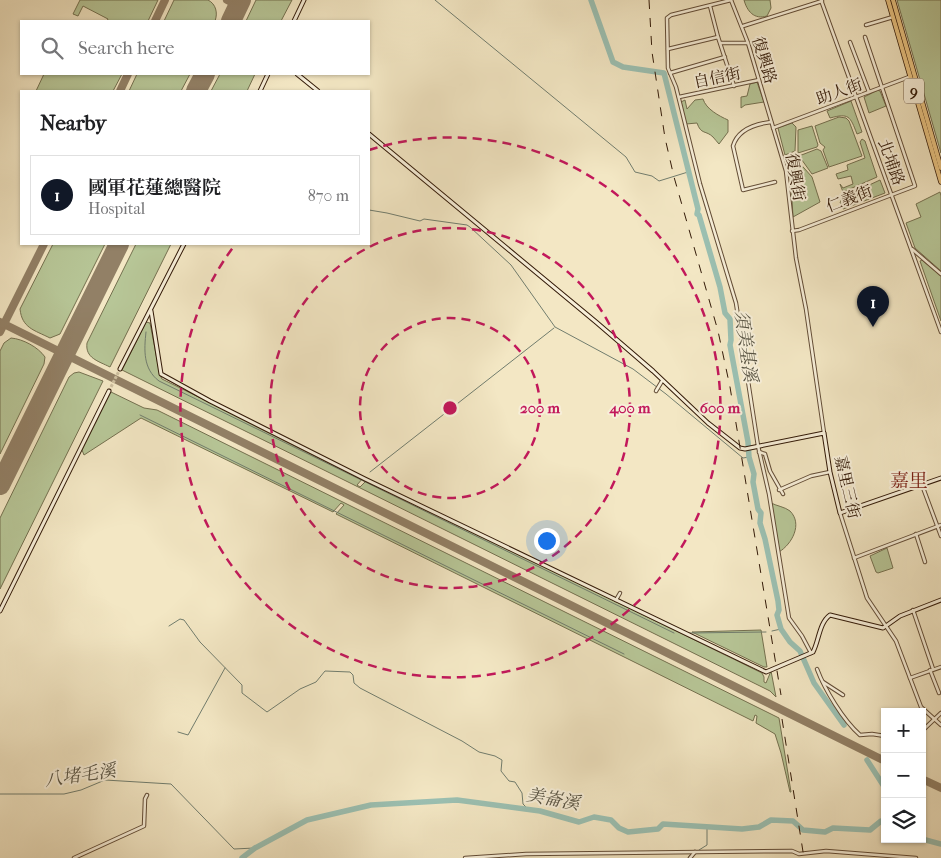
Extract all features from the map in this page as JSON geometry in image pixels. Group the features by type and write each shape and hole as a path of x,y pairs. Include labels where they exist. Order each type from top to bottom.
{"main road":[{"name":"9","path":"888,0 941,168"},
{"name":"9","path":"893,0 941,182"}],"street":[{"path":"294,20 304,0"},
{"path":"731,0 671,15 667,18 668,68 679,97 700,184 736,303 759,452 769,494 789,618 802,636 809,654"},
{"name":"復興路","path":"731,0 743,26 773,128"},
{"path":"743,26 822,1"},
{"name":"北埔路","path":"822,1 941,332"},
{"path":"710,6 734,86"},
{"path":"866,25 893,17"},
{"path":"668,49 718,37"},
{"path":"865,37 883,87"},
{"path":"850,42 869,92"},
{"path":"721,43 748,43"},
{"path":"670,73 726,57"},
{"path":"260,90 268,75"},
{"path":"297,75 317,90"},
{"name":"助人街","path":"773,128 912,76"},
{"name":"自信街","path":"679,97 759,80"},
{"name":"仁義街","path":"792,231 799,230 891,193 915,186 883,87"},
{"path":"771,122 750,126 735,141 734,150 743,190 775,182"},
{"name":"復興街","path":"773,128 786,171 792,231"},
{"path":"370,135 596,322 653,371 708,423 738,447 745,449 824,433"},
{"name":"嘉里三街","path":"792,231 806,309 830,472 840,513 867,598 896,641 921,707 941,725"},
{"path":"120,369 152,311 184,245"},
{"path":"911,248 941,274"},
{"path":"152,311 161,374 253,423 766,672 813,652 817,645 823,622 830,615 881,628 887,626 900,616 941,600"},
{"path":"656,391 662,381"},
{"path":"0,611 110,391"},
{"path":"759,452 765,454 770,471 783,494"},
{"path":"780,490 811,476 830,472"},
{"path":"840,513 941,478"},
{"path":"922,485 939,525 941,536"},
{"path":"854,558 939,525"},
{"path":"916,534 925,562"},
{"path":"616,600 620,593"},
{"path":"913,610 939,693"},
{"path":"910,678 941,667"},
{"path":"817,669 821,680 852,728 860,735 881,735"},
{"path":"821,680 842,695"},
{"path":"926,728 941,713"},
{"path":"74,858 144,826 145,799 147,795"},
{"path":"465,858 526,854 695,852 796,852 799,854 826,851 916,858"},
{"path":"690,858 695,852"},
{"path":"796,852 797,858"}],"green space":[{"path":"80,0 158,0 148,20 108,20 83,6 78,16 73,14"},
{"path":"174,0 208,0 216,9 215,20 164,20"},
{"path":"256,0 292,0 282,20 246,20"},
{"path":"744,0 770,0 771,8 767,16 758,17 749,11"},
{"path":"897,0 941,0 941,153"},
{"path":"44,75 121,75 114,90 36,90"},
{"path":"137,75 189,75 182,90 129,90"},
{"path":"219,75 255,75 247,90 212,90"},
{"path":"757,82 764,102 745,105 741,108 741,97 747,96 750,84"},
{"path":"878,90 886,106 869,113 864,97"},
{"path":"703,99 710,109 728,120 728,132 719,144 714,138 702,131 697,123 686,124 681,102 685,100 687,109 695,100"},
{"path":"851,101 862,132 857,134 848,117 830,118 827,111"},
{"path":"839,117 846,118 849,121 862,156 829,167 823,150 825,147 820,143 815,126"},
{"path":"792,123 796,127 795,151 785,155 778,128"},
{"path":"812,126 817,147 798,153 798,130"},
{"path":"862,139 865,141 877,177 843,192 840,184 843,188 853,184 851,176 838,179 836,174 848,170 847,165 865,158 860,142"},
{"path":"817,149 821,151 828,168 812,174 799,156"},
{"path":"796,159 812,177 820,202 793,217 791,181 787,162"},
{"path":"880,180 885,193 843,209 839,197 854,190 857,192 864,191 866,194 865,187"},
{"path":"940,192 941,271 915,248 906,223 921,217 916,204"},
{"path":"52,245 104,245 60,334 50,338 30,328 23,320 20,309"},
{"path":"136,245 171,245 110,367 90,356 87,343"},
{"path":"922,260 941,276 941,321 920,261"},
{"path":"146,322 150,323 162,379 363,478 357,485 360,487 367,480 762,673 766,683 771,671 776,697 770,691 122,370"},
{"path":"11,338 30,344 45,357 44,364 0,454 0,351 4,343"},
{"path":"79,372 103,381 0,589 0,518 69,377"},
{"path":"111,392 144,408 157,410 779,718 791,792 775,734 756,723 757,716 755,715 753,721 336,514 344,505 341,503 333,512 141,418 84,455 82,450"},
{"path":"771,503 790,511 796,522 792,539 779,552"},
{"path":"887,548 893,568 878,573 870,556"},
{"path":"761,630 767,667 692,632"}],"waterway":[{"path":"435,0 626,157 635,172 652,176 659,181 688,172"},
{"name":"須美基溪","path":"591,0 613,62 623,67 664,73 698,209 697,214 699,215 720,287 725,313 730,319 730,345 748,442 749,457 754,474 753,482 758,509 761,513 760,523 778,601 779,610 777,615 781,629 790,642 800,651 814,683 844,725"},
{"path":"370,210 420,221 424,219 467,225 511,265 555,327 633,369 743,458 749,457"},
{"path":"370,472 554,328"},
{"path":"146,332 145,352 147,365 159,381 674,633"},
{"path":"140,415 624,654"},
{"path":"169,626 180,619 184,620 200,642 242,685 242,693 267,712 300,689 316,682 325,671 350,672 353,675 354,683 360,688 462,741 479,752 502,760 501,771 509,781 515,782 522,793 523,804 528,809"},
{"path":"772,631 781,629"},
{"path":"689,633 766,632"},
{"path":"178,732 188,735 225,668"},
{"name":"須美基溪","path":"867,760 881,782"},
{"name":"八堵毛溪","path":"0,794 64,794 81,790 105,780 171,784 234,849 255,848"},
{"name":"美崙溪","path":"242,858 255,848 307,820 371,805 457,800 540,811 579,822 594,817 611,820 619,828 628,832 658,829 663,824 742,829 759,827 771,820 793,821 803,830 825,832 833,828 870,830 881,821"},
{"path":"699,850 707,845 707,827"},
{"name":"美崙溪","path":"926,840 941,844"},
{"path":"688,858 691,854"}],"taxiway":[{"path":"155,20 165,0"},
{"path":"227,0 239,6"},
{"path":"120,90 128,75"},
{"path":"0,332 44,245"},
{"path":"0,322 881,759"},
{"path":"926,781 941,788"}],"runway":[{"path":"231,20 241,0"},
{"path":"197,90 204,75"},
{"path":"0,485 119,245"}],"tunnel":[{"path":"109,391 120,369"}],"railway":[{"path":"649,0 652,52 665,138 674,177 718,331 730,387 781,695"},
{"path":"782,719 804,858"}],"place":[{"name":"國軍花蓮總醫院","path":"873,327"}],"district":[{"name":"嘉里","path":"909,480"}]}
